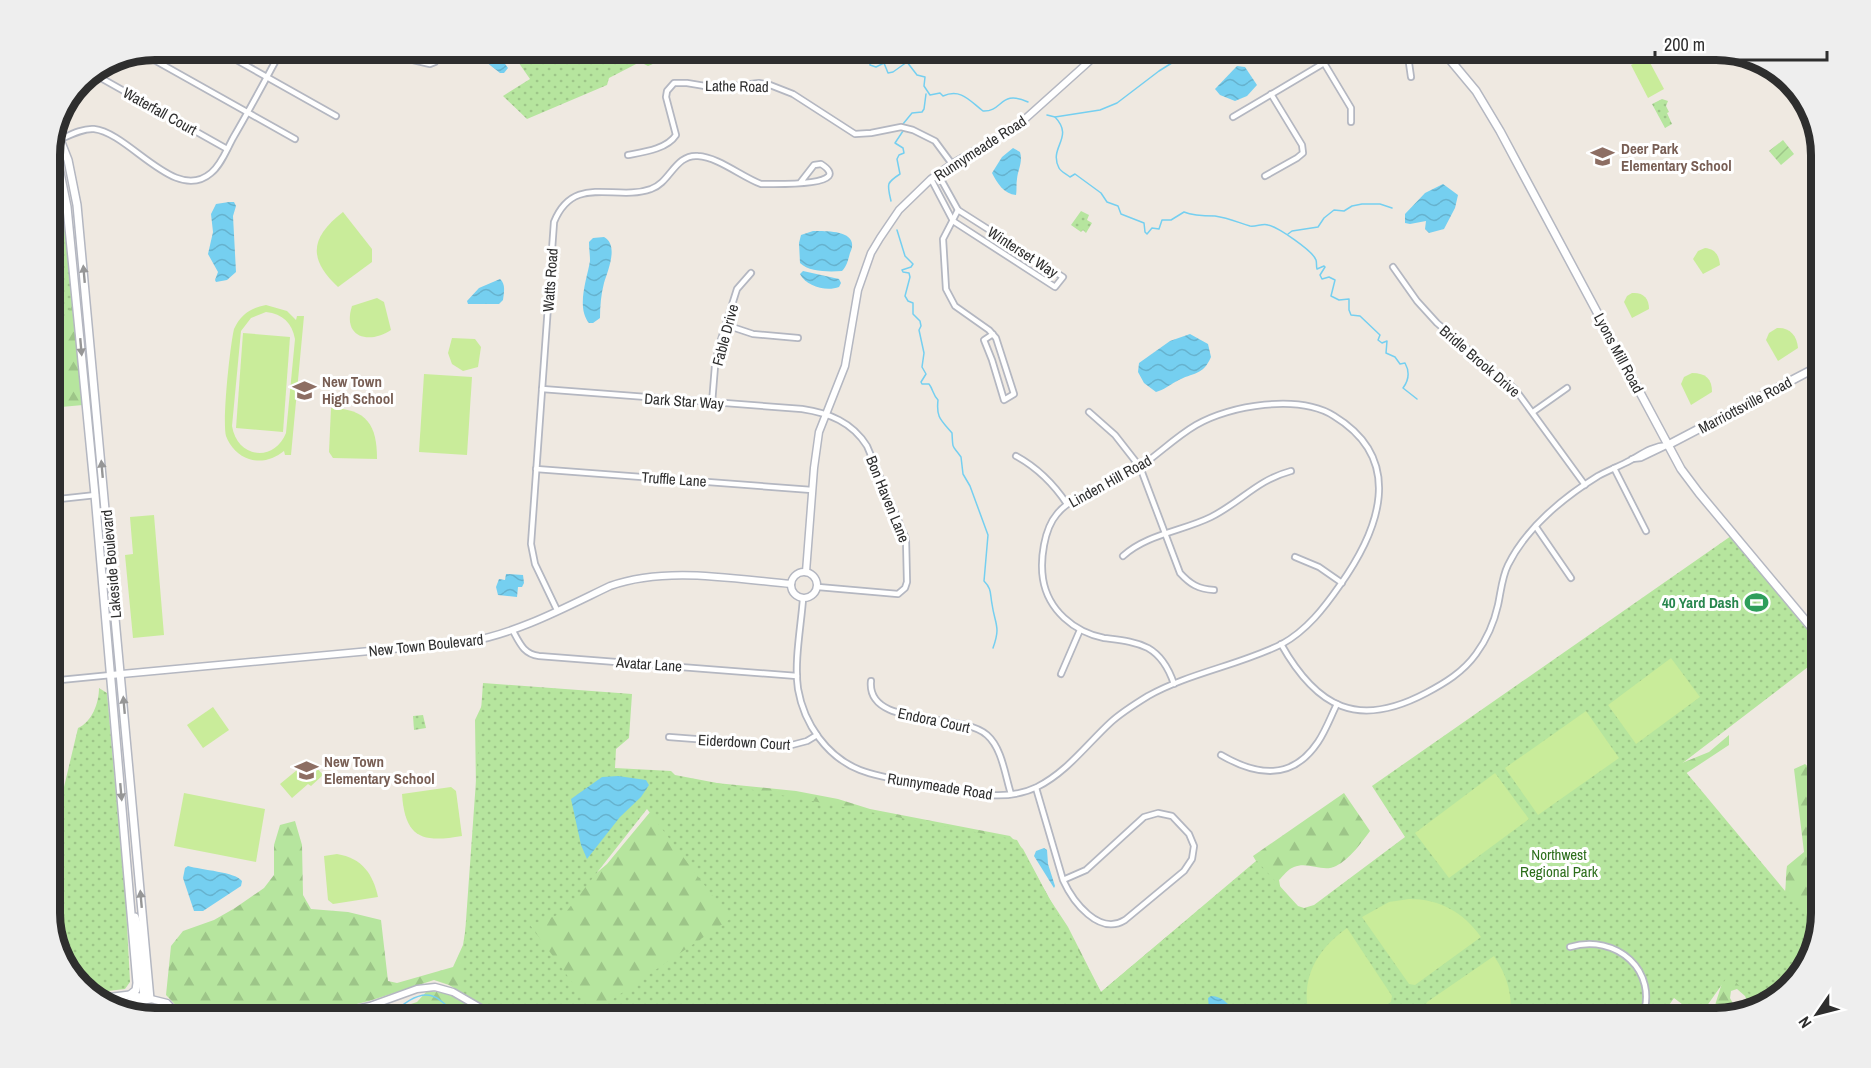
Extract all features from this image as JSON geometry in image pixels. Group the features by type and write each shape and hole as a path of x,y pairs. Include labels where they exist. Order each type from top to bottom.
{"main road":[{"name":"Lyons Mill Road","path":"1450,60 1477,93 1500,131 1668,445 1693,486 1811,627"},
{"name":"Lakeside Boulevard","path":"61,142 74,183 77,205 121,674 147,998"},
{"name":"Lakeside Boulevard","path":"60,171 67,207 131,896 137,987 130,995"},
{"name":"Marriottsville Road","path":"1668,445 1811,370"},
{"path":"131,896 138,927 147,998"},
{"path":"111,997 130,995 147,998"},
{"path":"124,1003 147,998"}],"street":[{"path":"154,60 295,139"},
{"path":"236,60 336,116"},
{"path":"62,134 84,130 101,130 176,178 198,180 211,173 227,149 276,60"},
{"path":"413,60 430,64 436,60"},
{"name":"Runnymeade Road","path":"806,572 816,448 825,414 845,366 858,290 872,254 899,210 931,179 952,164 1015,128 1092,60"},
{"path":"1233,117 1327,60"},
{"path":"1407,60 1411,77"},
{"path":"1324,63 1351,108 1351,122"},
{"name":"Waterfall Court","path":"100,78 227,149"},
{"name":"Lathe Road","path":"628,155 647,151 674,139 676,135 666,97 667,91 674,83 717,88 759,83 793,94 855,134 901,127 913,130 935,141 952,164"},
{"path":"1265,176 1303,153 1302,145 1272,94"},
{"name":"Watts Road","path":"557,610 532,554 531,532 554,222 570,199 576,196 651,189 661,183 683,159 695,156 710,159 761,184 800,183 823,181 828,175 826,169 821,164 813,165 800,183"},
{"name":"Winterset Way","path":"938,174 958,210 1063,277 1055,286 952,221"},
{"path":"931,179 952,221"},
{"path":"958,210 943,239 948,295 955,306 993,334 1003,356 1014,394 1004,400 984,340 993,334"},
{"name":"Bridle Brook Drive","path":"1393,267 1426,312 1449,334 1505,379 1533,412 1585,485"},
{"name":"Fable Drive","path":"712,403 716,357 737,289 751,273"},
{"path":"726,325 753,334 798,338"},
{"path":"1533,412 1567,387"},
{"name":"Dark Star Way","path":"542,389 802,409 825,414"},
{"name":"Linden Hill Road","path":"1174,684 1167,666 1147,648 1130,641 1102,637 1080,630 1057,611 1047,592 1042,566 1052,520 1067,504 1140,467 1182,434 1211,417 1251,407 1306,405 1329,412 1352,428 1367,446 1376,468 1380,489 1379,504 1370,536 1356,562 1312,621 1281,644"},
{"path":"1089,412 1124,444 1140,467 1176,566 1186,579 1198,588 1214,590"},
{"name":"Bon Haven Lane","path":"818,587 898,594 905,588 907,582 906,539 872,457 855,430 825,414"},
{"name":"Marriottsville Road","path":"1281,644 1299,675 1308,685 1337,704 1375,711 1404,704 1442,684 1467,665 1483,645 1489,633 1507,568 1518,547 1536,527 1585,485 1639,453 1658,445 1668,445"},
{"path":"1016,456 1034,467 1050,481 1067,504"},
{"path":"1614,468 1646,531"},
{"name":"Truffle Lane","path":"536,469 812,489"},
{"path":"1123,556 1141,543 1212,517 1264,481 1291,471"},
{"path":"60,499 104,494"},
{"path":"1536,527 1572,578"},
{"path":"1295,557 1318,567 1341,583"},
{"path":"806,572 816,578 818,587 813,596 803,599 793,593 791,584 796,574 806,572"},
{"name":"New Town Boulevard","path":"60,680 468,642 513,631 610,586 626,580 651,576 680,575 791,584"},
{"name":"Runnymeade Road","path":"803,599 797,676 802,702 817,735 842,761 874,775 981,795 1011,794 1036,788 1066,767 1121,715 1147,697 1174,684 1281,644"},
{"path":"1061,674 1080,630"},
{"name":"Avatar Lane","path":"513,631 528,653 539,656 797,676"},
{"name":"Endora Court","path":"871,681 871,694 887,709 968,725 984,733 995,745 1011,794"},
{"path":"1221,755 1254,771 1284,769 1313,749 1320,740 1337,704"},
{"name":"Eiderdown Court","path":"669,737 788,746 807,741 817,735"},
{"path":"1036,788 1063,880 1070,894 1092,917 1103,924 1120,923 1184,871 1192,859 1194,846 1185,828 1172,816 1165,813 1151,813 1138,821 1086,870 1063,880"},
{"path":"1570,947 1586,943 1605,945 1616,949 1631,961 1642,978 1646,992 1644,1008"},
{"path":"361,1008 417,989 435,987 453,992 481,1008"},
{"path":"147,998 167,1003 172,1008"}],"green space":[{"path":"517,60 661,60 648,66 640,62 609,78 607,85 527,119 503,96 530,79"},
{"path":"1641,60 1649,60 1664,89 1648,98 1631,65"},
{"path":"1662,99 1668,101 1666,106 1669,112 1667,113 1672,124 1665,128 1652,104"},
{"path":"1783,140 1794,154 1781,165 1769,151"},
{"path":"60,191 62,199 72,306 60,325"},
{"path":"1081,211 1089,215 1087,220 1092,223 1086,233 1071,225"},
{"path":"343,212 372,249 372,262 338,287 321,267 317,248 324,230"},
{"path":"1705,248 1716,253 1720,265 1703,274 1693,259 1698,251"},
{"path":"60,263 68,270 83,405 60,407"},
{"path":"1632,293 1645,296 1649,309 1632,318 1624,302"},
{"path":"377,298 384,302 391,330 374,337 359,335 351,325 352,306"},
{"path":"266,305 287,311 296,320 297,316 304,316 291,455 285,455 284,451 272,458 259,461 245,458 232,447 226,436 225,415 234,329 243,316","holes":["266,312 286,320 292,328 295,339 286,433 273,449 256,453 241,445 235,437 232,426 241,331 251,318"]},
{"path":"1777,328 1792,333 1798,348 1778,361 1766,340 1769,333"},
{"path":"243,333 290,337 283,432 236,428"},
{"path":"452,338 475,339 481,347 478,367 463,371 452,364 448,353"},
{"path":"1692,373 1701,374 1707,378 1712,392 1691,405 1681,384 1684,377"},
{"path":"424,374 472,377 467,455 419,452"},
{"path":"331,408 353,412 367,421 375,437 377,459 333,458 329,452"},
{"path":"154,515 164,635 133,638 125,555 133,554 130,517"},
{"name":"Northwest Regional Park","path":"1731,536 1811,635 1811,665 1680,765 1810,921 1804,949 1791,971 1774,988 1755,999 1728,976 1705,1008 1687,1008 1674,998 1667,1008 600,1008 730,919 647,809 566,912 530,925 591,1008 460,1008 483,683 632,694 629,738 616,749 615,768 671,771 675,775 1017,840 1101,992 1257,861 1298,906 1304,908 1314,905 1405,837 1372,786"},
{"path":"1671,658 1700,697 1636,744 1608,705"},
{"path":"99,688 107,693 126,906 130,982 125,989 102,992 88,980 73,961 63,938 60,919 60,804 78,728 87,721 98,700"},
{"path":"483,703 610,753 586,882 607,864 670,788 686,780 796,791 838,799 870,809 1010,836 1023,849 1049,898 1068,927 1101,992 1256,861 1253,856 1344,793 1370,831 1351,855 1336,866 1326,868 1305,865 1288,871 1279,880 1283,903 1194,985 927,1008 487,1008 449,985 434,980 341,1008 178,1008 166,995 171,946 183,931 214,920 264,888 274,875 274,845 280,825 295,821 302,845 303,895 311,909 348,912 381,920 388,981 397,983 453,967 463,945 477,857 475,720"},
{"path":"213,707 229,730 203,748 187,725"},
{"path":"1586,711 1619,758 1538,815 1505,768"},
{"path":"423,715 426,728 414,730 413,716"},
{"path":"1729,735 1729,745 1685,774 1783,901 1787,866 1804,852 1794,769 1805,764 1811,769 1811,913 1808,938 1798,961 1783,980 1764,995 1748,1003 1745,996 1737,989 1731,991 1730,998 1734,1006 1714,1008 1722,983 1672,767 1709,752"},
{"path":"312,762 323,775 292,798 280,784 297,770 300,772"},
{"path":"1495,773 1529,819 1449,878 1415,833"},
{"path":"451,787 456,791 462,836 436,839 418,834 407,820 402,794"},
{"path":"184,793 265,809 256,862 174,846"},
{"path":"337,854 353,859 365,868 373,881 378,897 333,904 328,900 324,856"},
{"path":"1409,899 1441,904 1467,921 1481,937 1415,985 1409,984 1362,917 1389,902"},
{"path":"1347,928 1392,996 1391,1002 1381,1008 1308,1008 1307,991 1313,967 1319,956"},
{"path":"1494,956 1502,970 1511,1001 1511,1008 1426,1008 1427,1002"},
{"path":"427,991 447,993 473,1008 376,1008 391,1004 405,1006 417,1002"},
{"path":"160,1005 161,1008 155,1008 144,1007"}],"water":[{"path":"484,60 502,60 508,68 504,73 500,73"},
{"path":"1237,66 1245,67 1257,85 1247,96 1235,101 1220,95 1215,89"},
{"path":"1013,148 1020,152 1021,156 1016,195 1004,190 992,173 1002,157"},
{"path":"1443,184 1458,195 1455,208 1444,229 1429,233 1425,229 1426,221 1405,223 1405,214 1425,193"},
{"path":"234,202 236,206 233,216 236,272 227,280 216,282 218,272 208,254 213,232 211,214 216,204"},
{"path":"813,231 841,233 851,240 849,258 842,271 814,270 800,263 801,235"},
{"path":"604,237 611,246 611,258 602,291 600,318 589,323 583,309 583,301 590,261 589,242 593,238"},
{"path":"803,271 839,279 841,283 839,287 828,289 817,287 803,278 800,274"},
{"path":"500,279 504,292 503,300 499,304 468,304 467,301 479,288"},
{"path":"1190,334 1208,344 1211,357 1208,363 1201,371 1156,392 1144,383 1138,372 1139,363 1170,341"},
{"path":"506,574 523,575 524,583 522,587 518,587 517,597 498,595 496,587 499,579 505,580"},
{"path":"618,776 646,780 649,785 587,859 581,845 571,799 602,777"},
{"path":"1044,848 1047,850 1054,888 1034,856 1036,851"},
{"path":"188,866 233,875 242,881 241,886 203,911 194,911 183,878 185,868"},
{"path":"1211,996 1224,1000 1231,1008 1209,1008 1208,998"}],"waterway":[{"path":"854,60 856,63 860,60"},
{"path":"870,60 870,65 876,67 884,63 888,73 907,62 917,75 925,77 924,86 930,95 940,93 943,96 960,95 983,111 995,108 1007,99 1028,102"},
{"path":"1055,117 1100,110 1117,103 1176,60"},
{"path":"903,124 912,113 922,112 926,94"},
{"path":"1047,115 1055,117 1063,131 1056,161 1060,169 1070,177 1075,174 1101,193 1107,202 1118,206 1121,214 1144,223 1147,234 1152,228 1159,229 1162,220 1171,220 1184,212 1220,217 1250,226 1268,225 1302,245 1316,260 1317,269 1325,267 1320,275 1322,279 1329,277 1335,280 1331,296 1339,300 1349,299 1351,315 1360,316 1380,335 1378,340 1382,343 1387,341 1386,353 1395,357 1400,364 1405,363 1408,376 1403,388 1417,399"},
{"path":"891,201 889,184 900,174 897,159 904,153 903,148 895,143 903,131"},
{"path":"1288,234 1292,231 1318,227 1334,210 1344,211 1362,204 1380,204 1392,208"},
{"path":"897,230 905,256 913,264 902,270 909,273 905,296 913,303 913,314 920,321 921,326 919,330 924,353 922,367 926,374 921,382 929,384 938,400 939,415 952,433 954,447 961,457 963,474 970,486 988,535 984,581 990,589 997,626 993,648"},
{"path":"399,1008 422,995 437,998 450,1008"}],"place":[{"name":"Deer Park Elementary School","path":"1603,157"},
{"name":"New Town High School","path":"304,390"},
{"name":"40 Yard Dash","path":"1757,602"},
{"name":"New Town Elementary School","path":"306,770"}]}
